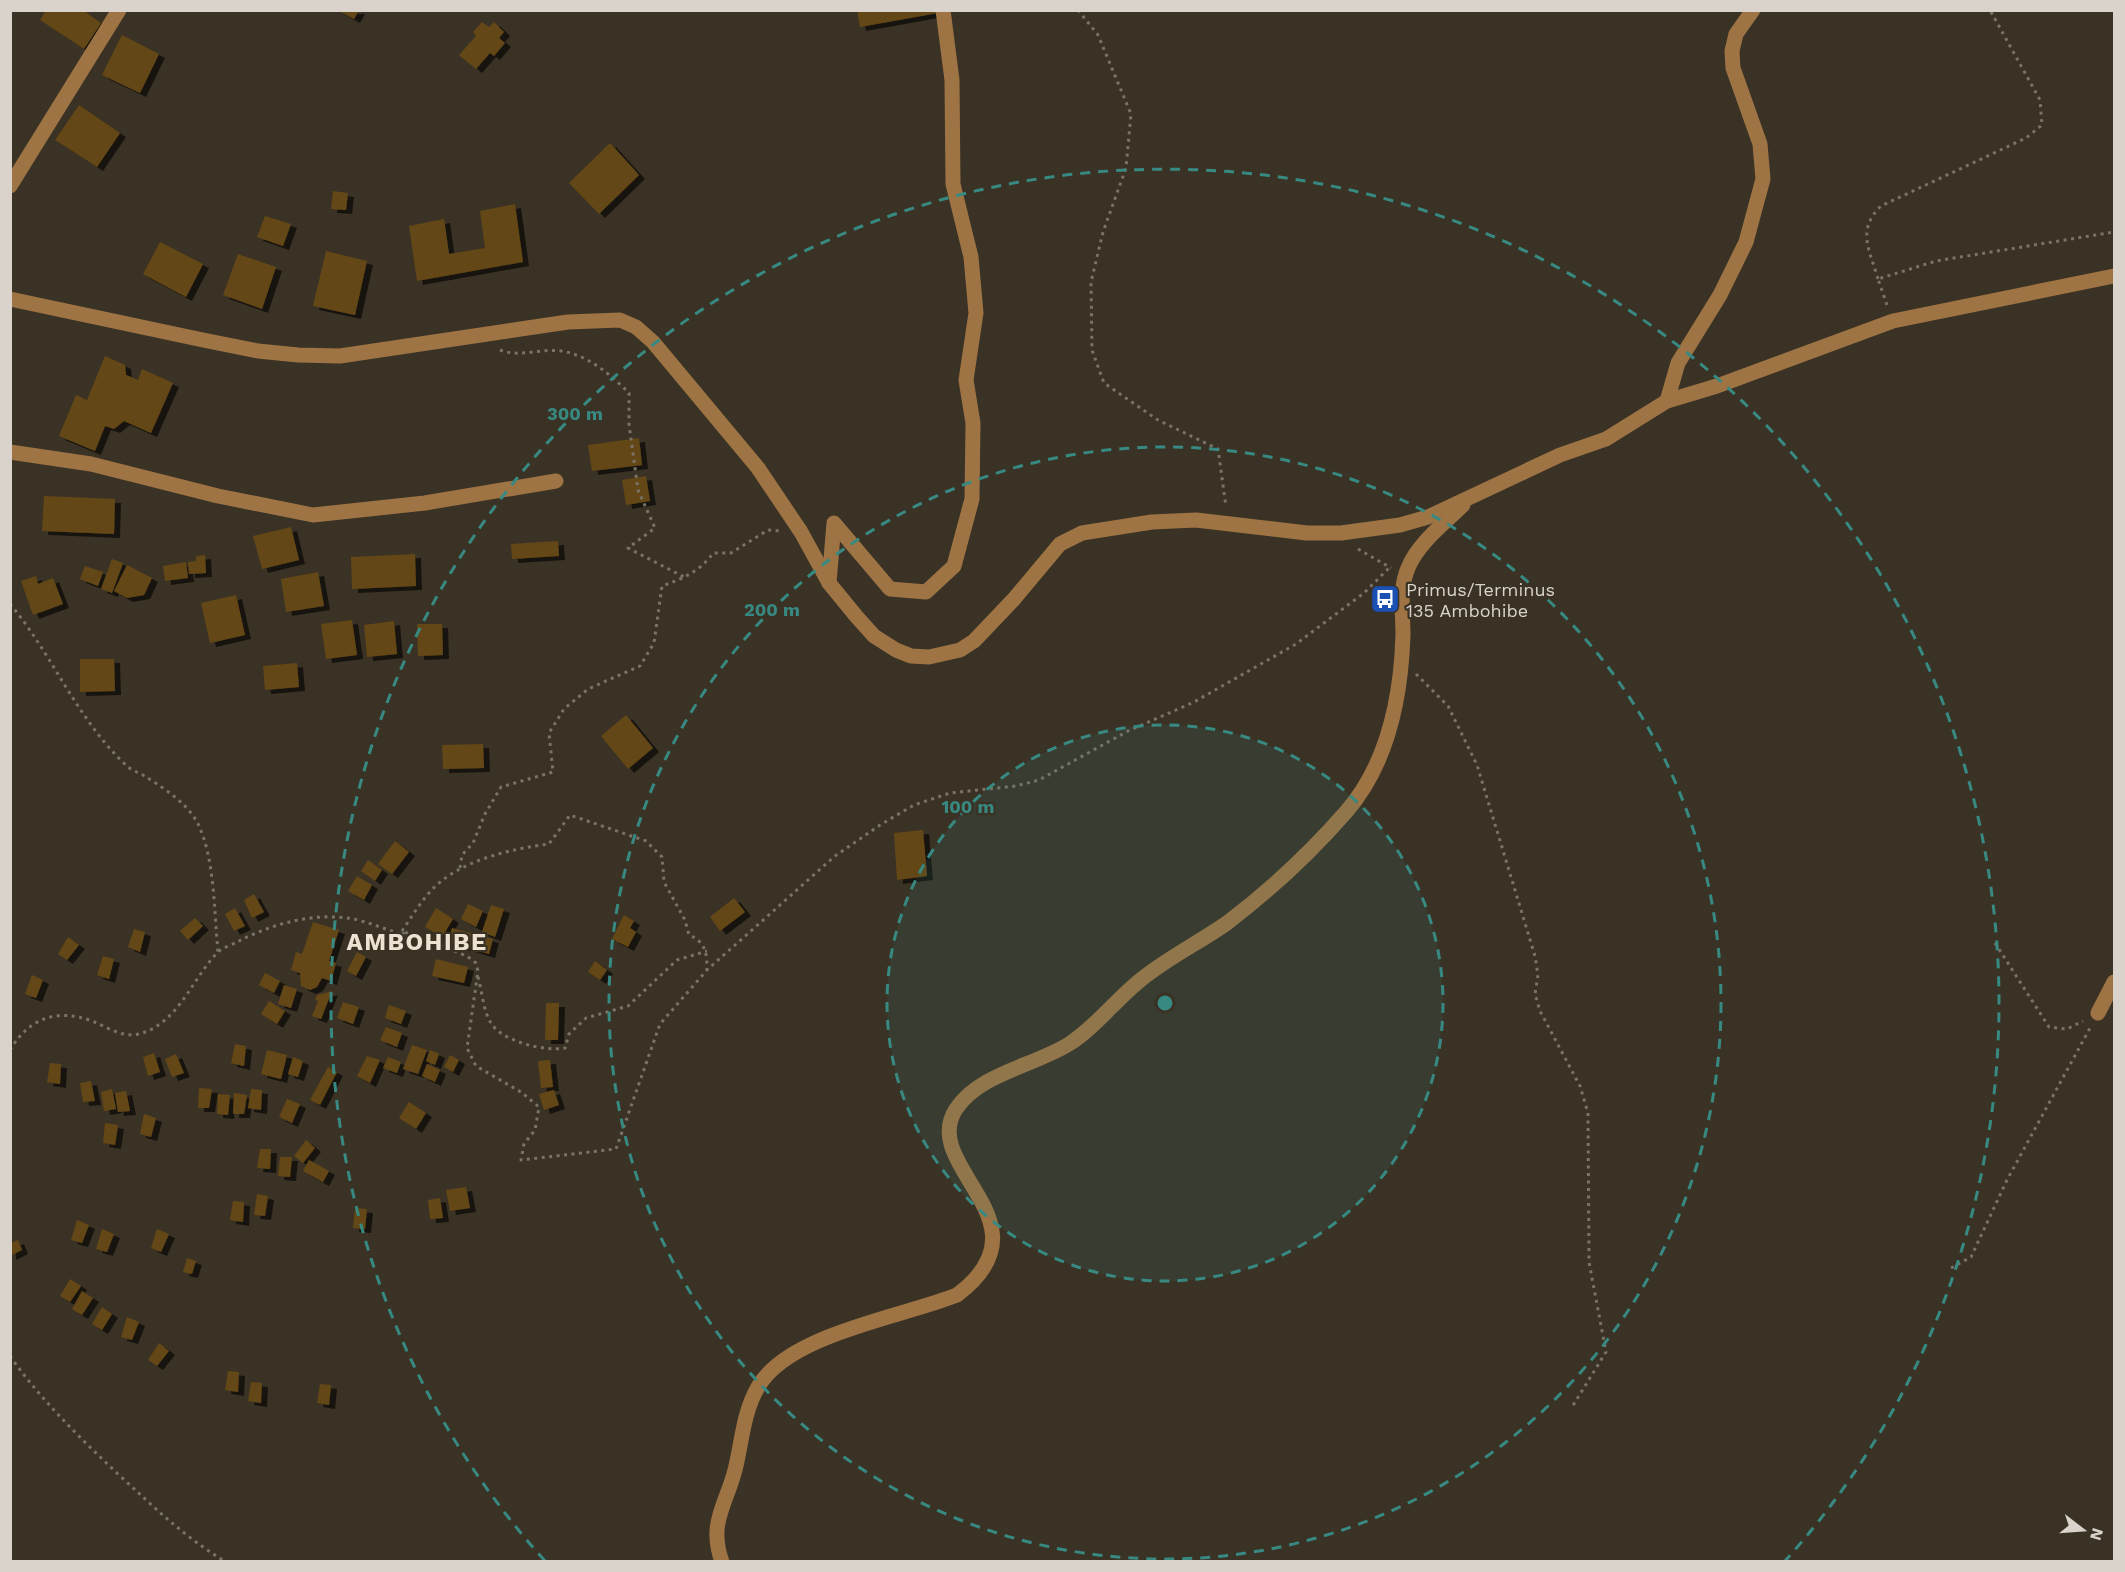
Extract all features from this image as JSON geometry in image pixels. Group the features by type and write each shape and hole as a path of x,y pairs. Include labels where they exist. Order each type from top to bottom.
{"street":[{"path":"10,186 119,10"},
{"path":"830,583 834,523 890,589 926,592 954,566 972,499 973,423 966,380 976,313 971,257 953,184 952,80 943,10"},
{"path":"1666,401 1678,363 1720,295 1746,242 1763,179 1760,144 1732,59 1736,34 1753,10"},
{"path":"10,299 258,351 298,355 340,356 599,319 620,320 636,327 653,342 746,454 801,532 830,583 874,636 896,650 911,656 944,655 960,650 974,641 1014,599 1060,544 1073,536 1107,527 1196,520 1307,533 1341,533 1400,525 1428,517 1469,500 1560,455 1606,439 1666,401 1717,386 1893,321 2115,276"},
{"path":"10,452 91,464 218,496 313,515 425,503 556,481"},
{"path":"722,1562 718,1552 718,1511 732,1480 749,1404 764,1377 790,1356 812,1344 957,1295 970,1285 987,1261 992,1249 993,1236 989,1219 952,1147 949,1133 956,1109 982,1085 1068,1044 1144,977 1228,922 1313,847 1347,811 1369,781 1384,747 1394,713 1402,648 1402,587 1409,565 1419,548 1469,500"},
{"path":"2098,1013 2115,982"}],"path":[{"path":"1078,10 1098,34 1131,114 1126,168 1103,232 1091,282 1092,350 1104,383 1158,420 1218,449 1228,523"},
{"path":"1893,321 1866,236 1870,217 1881,207 2026,138 2042,125 2040,100 1990,10"},
{"path":"1878,279 1948,258 2115,232"},
{"path":"471,338 510,354 561,351 605,369 629,393 629,424 638,490 655,528 628,548 684,577"},
{"path":"460,868 462,855 473,843 485,814 501,787 553,772 549,733 564,709 588,689 640,666 654,642 662,586 684,577 706,562 713,553 731,553 768,530 801,532"},
{"path":"1356,548 1390,567 1402,587"},
{"path":"477,975 467,1048 476,1066 521,1092 539,1107 535,1130 525,1144 521,1160 616,1149 660,1024 707,970 835,856 914,805 950,793 1016,786 1039,780 1128,731 1194,702 1296,644 1364,593 1390,567 1419,548"},
{"path":"10,603 42,643 66,689 100,737 129,768 189,808 205,841 218,952"},
{"path":"1412,670 1448,706 1477,765 1535,956 1538,975 1535,994 1540,1011 1580,1086 1588,1113 1590,1262 1606,1352 1572,1407"},
{"path":"10,1050 33,1023 59,1015 90,1020 127,1034 155,1029 189,993 218,952 261,929 299,919 347,918 404,935 402,931 430,891 460,868 526,847 549,844 570,814 646,841 662,857 664,882 685,920 689,935 700,942 707,951 707,970"},
{"path":"402,931 467,956 476,963 477,975 491,1024 510,1039 555,1050 565,1048 569,1034 585,1018 628,1006 677,960 707,951"},
{"path":"1995,943 2049,1027 2067,1029 2098,1013"},
{"path":"1951,1268 1971,1257 2007,1180 2098,1013"},
{"path":"10,1356 44,1400 82,1440 188,1539 226,1562"}],"building":[{"path":"46,10 83,10 101,23 84,49 40,20"},
{"path":"337,10 359,10 354,19"},
{"path":"857,10 938,10 938,13 860,27"},
{"path":"482,22 489,27 494,22 504,32 499,38 505,43 494,56 490,53 476,69 459,55 476,36 473,32"},
{"path":"122,35 159,54 140,93 102,75"},
{"path":"79,105 120,133 97,167 55,140"},
{"path":"610,143 639,175 599,214 569,183"},
{"path":"333,191 348,193 346,210 331,209"},
{"path":"515,204 523,262 417,281 409,226 444,219 449,254 485,248 480,211"},
{"path":"265,216 291,224 283,246 257,237"},
{"path":"160,242 203,264 186,297 143,274"},
{"path":"326,251 367,261 355,315 313,306"},
{"path":"238,254 276,267 262,309 223,295"},
{"path":"105,356 125,365 126,375 138,380 142,369 173,383 151,433 124,421 114,429 105,426 95,451 59,436 76,395 87,400"},
{"path":"639,438 642,465 592,471 588,445"},
{"path":"646,476 650,501 626,505 622,480"},
{"path":"44,496 115,499 114,534 42,531"},
{"path":"291,527 299,560 262,569 253,536"},
{"path":"558,541 559,556 512,559 511,544"},
{"path":"415,554 416,586 352,589 351,557"},
{"path":"205,555 206,573 189,574 188,562 196,561 196,556"},
{"path":"112,559 123,563 112,593 101,589"},
{"path":"186,562 188,578 165,581 163,566"},
{"path":"127,565 152,578 144,595 127,598 114,591"},
{"path":"85,566 103,572 98,586 80,579"},
{"path":"318,572 324,606 286,612 281,579"},
{"path":"36,576 38,584 53,578 63,604 33,615 21,581"},
{"path":"236,595 245,635 210,643 201,603"},
{"path":"352,620 357,655 326,659 321,624"},
{"path":"394,621 397,654 367,657 364,625"},
{"path":"417,624 442,624 443,655 418,656"},
{"path":"80,659 114,659 115,691 80,692"},
{"path":"297,663 299,687 265,690 263,666"},
{"path":"626,715 653,748 628,769 601,736"},
{"path":"483,744 484,768 443,769 442,745"},
{"path":"923,830 927,876 897,880 894,833"},
{"path":"395,841 409,852 392,874 378,864"},
{"path":"368,860 382,870 375,881 361,871"},
{"path":"357,876 372,885 364,900 348,891"},
{"path":"254,894 264,912 252,918 244,900"},
{"path":"734,898 745,912 720,931 710,917"},
{"path":"468,904 483,911 476,927 461,919"},
{"path":"491,905 504,909 495,937 482,932"},
{"path":"235,908 245,926 234,931 225,914"},
{"path":"436,908 453,919 442,937 425,927"},
{"path":"624,915 634,921 630,928 636,932 628,947 612,939"},
{"path":"195,918 203,926 188,940 180,931"},
{"path":"313,922 339,930 329,961 336,963 331,981 322,978 317,987 310,990 301,986 300,973 291,970 296,952 302,954"},
{"path":"452,928 493,939 489,954 448,942"},
{"path":"134,929 145,932 140,952 128,947"},
{"path":"68,937 79,945 67,960 58,954"},
{"path":"357,952 366,957 356,976 347,971"},
{"path":"103,956 114,959 109,979 97,975"},
{"path":"436,959 468,967 464,983 432,976"},
{"path":"595,961 607,970 600,980 588,972"},
{"path":"265,973 280,981 274,993 259,985"},
{"path":"32,975 43,980 36,998 25,994"},
{"path":"284,985 297,989 291,1008 278,1004"},
{"path":"332,991 321,1019 312,1016 318,1001 315,1000 317,995"},
{"path":"269,1001 285,1011 277,1024 261,1014"},
{"path":"343,1002 359,1007 353,1024 337,1018"},
{"path":"546,1003 559,1003 558,1040 545,1040"},
{"path":"389,1005 406,1011 401,1024 385,1018"},
{"path":"386,1027 402,1033 397,1047 380,1040"},
{"path":"235,1044 246,1046 244,1066 231,1063"},
{"path":"412,1045 427,1050 418,1074 403,1069"},
{"path":"267,1050 287,1055 281,1079 261,1074"},
{"path":"430,1050 439,1054 435,1065 426,1061"},
{"path":"154,1053 160,1072 148,1076 143,1057"},
{"path":"176,1054 184,1073 172,1077 165,1059"},
{"path":"450,1055 459,1060 453,1072 444,1067"},
{"path":"367,1056 380,1060 370,1083 357,1076"},
{"path":"293,1057 303,1061 298,1077 288,1074"},
{"path":"388,1057 401,1062 397,1073 383,1068"},
{"path":"550,1060 553,1087 541,1088 538,1061"},
{"path":"50,1063 61,1064 60,1084 47,1082"},
{"path":"427,1064 440,1070 435,1082 422,1076"},
{"path":"328,1067 337,1072 320,1105 310,1100"},
{"path":"91,1081 95,1101 83,1102 80,1083"},
{"path":"199,1088 212,1089 209,1108 198,1108"},
{"path":"112,1089 116,1109 104,1111 101,1092"},
{"path":"251,1089 262,1090 261,1110 248,1108"},
{"path":"554,1090 559,1105 544,1110 539,1094"},
{"path":"126,1091 130,1111 118,1112 115,1093"},
{"path":"234,1093 247,1095 244,1114 233,1114"},
{"path":"218,1094 230,1095 228,1115 217,1114"},
{"path":"287,1099 300,1104 292,1123 279,1117"},
{"path":"409,1102 426,1113 416,1129 399,1118"},
{"path":"144,1114 156,1118 151,1137 140,1134"},
{"path":"105,1123 118,1125 115,1145 103,1143"},
{"path":"306,1140 315,1148 303,1163 294,1156"},
{"path":"260,1149 271,1149 270,1169 257,1168"},
{"path":"280,1157 292,1157 290,1177 278,1176"},
{"path":"309,1160 329,1171 323,1182 303,1171"},
{"path":"466,1187 470,1208 450,1211 446,1190"},
{"path":"257,1194 268,1196 265,1216 254,1215"},
{"path":"440,1198 443,1218 430,1219 428,1200"},
{"path":"233,1201 244,1202 243,1222 230,1220"},
{"path":"355,1208 367,1209 365,1229 353,1228"},
{"path":"77,1220 89,1225 82,1243 71,1240"},
{"path":"102,1229 114,1234 107,1252 96,1249"},
{"path":"157,1229 169,1234 161,1252 151,1248"},
{"path":"18,1240 22,1250 10,1256 10,1243"},
{"path":"187,1258 196,1261 192,1274 183,1272"},
{"path":"70,1279 81,1286 70,1302 60,1296"},
{"path":"82,1291 93,1298 82,1315 72,1309"},
{"path":"102,1307 112,1314 102,1330 92,1324"},
{"path":"127,1317 139,1322 132,1340 121,1337"},
{"path":"159,1343 169,1351 157,1366 148,1360"},
{"path":"228,1371 239,1372 238,1392 225,1390"},
{"path":"251,1382 262,1383 261,1403 248,1401"},
{"path":"320,1384 331,1385 329,1405 317,1403"}],"place":[{"name":"Primus/Terminus 135 Ambohibe","path":"1385,599"}],"district":[{"name":"AMBOHIBE","path":"417,942"}]}
